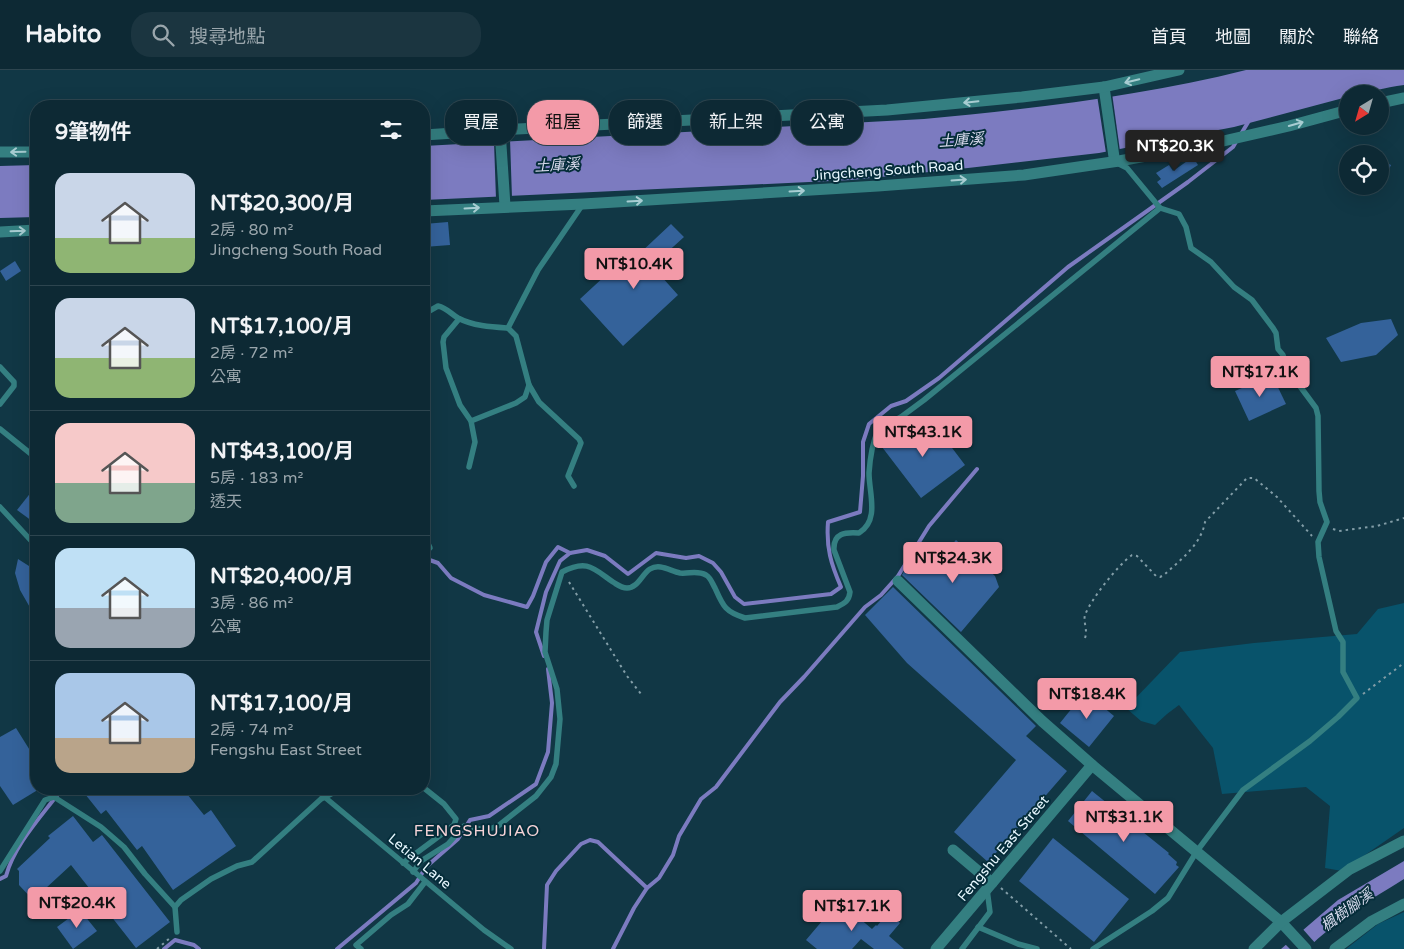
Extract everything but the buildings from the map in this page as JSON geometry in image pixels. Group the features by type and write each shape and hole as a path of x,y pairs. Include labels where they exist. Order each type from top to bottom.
{"street":[{"path":"517,134 887,110 1022,97 1104,87 1179,70"},
{"path":"1104,87 1114,159"},
{"path":"1389,101 1404,98"},
{"name":"Jingcheng South Road","path":"430,209 504,202 583,204 868,187 1024,175 1229,140 1339,112"},
{"path":"430,135 445,135"},
{"path":"501,145 504,202"},
{"path":"0,152 30,152"},
{"path":"0,232 30,230"},
{"path":"898,581 1042,721 1281,922 1306,949"},
{"name":"Fengshu East Street","path":"936,949 1092,765"},
{"path":"1254,949 1281,922 1350,869 1404,841"},
{"path":"953,850 990,886"},
{"path":"1335,949 1372,921 1404,904"}],"lane":[{"path":"1093,949 1152,911 1168,898 1197,850 1243,790 1310,741 1357,698 1343,672 1343,642 1336,631 1322,574 1318,542 1327,522 1320,502 1318,416 1316,408 1292,379 1283,355 1278,349 1276,333 1252,300 1234,287 1211,262 1192,248 1186,227 1178,214 1160,208 1127,168 1114,159"},
{"path":"508,328 538,270 583,204"},
{"path":"413,872 421,861 448,844 464,826 486,830 498,826 536,796 551,777 556,764 560,719 557,689 546,652 546,632 547,620 562,572 573,566 592,566 621,587 627,588 637,584 648,570 653,568 670,569 680,573 696,572 707,576 711,580 725,609 734,615 745,618 837,608 845,603 849,598 850,592 834,550 834,543 837,536 841,533 859,533 867,525 872,505 870,465 872,444 878,430 902,417 924,400 1160,208"},
{"path":"430,311 438,306 445,308 460,319 491,327 508,328 516,336 529,385 539,402 581,443 568,476 574,486"},
{"path":"460,319 444,338 446,368 460,404 470,421 475,442 469,467"},
{"path":"0,367 14,382 14,386 0,404"},
{"path":"470,421 516,403 525,397 529,385"},
{"path":"0,429 30,453"},
{"path":"0,507 30,540"},
{"path":"403,863 454,825 456,819 444,804 430,793"},
{"name":"Letian Lane","path":"322,795 484,930 512,949"},
{"path":"175,907 181,900 211,879 237,866 252,862 330,795"},
{"path":"0,871 45,800 54,797 101,827 124,847 175,907 177,932"},
{"path":"360,949 356,945 391,915 408,904 425,882"},
{"path":"962,949 990,912 990,886"},
{"path":"978,927 1018,944 1037,949"}],"path":[{"path":"1085,638 1084,616 1112,576 1128,558 1132,555 1137,556 1156,576 1164,575 1200,539 1204,532 1205,522 1247,478 1254,478 1277,497 1318,542"},
{"path":"1325,527 1339,531 1377,526 1404,518"},
{"path":"562,572 627,676 641,694"},
{"path":"1357,698 1404,663"},
{"path":"990,886 1007,892 1070,949"},
{"path":"157,949 177,932"}],"shaded area":[{"path":"1404,603 1404,828 1342,871 1325,868 1330,806 1306,787 1222,794 1213,748 1179,705 1155,725 1141,721 1126,708 1180,652 1357,634 1378,609"},
{"path":"1404,912 1404,949 1346,949 1378,924"}],"water":[{"name":"土庫溪","path":"1246,70 1404,70 1404,85 1389,87 1389,85 1339,85 1339,99 1234,127 1099,153 851,180 430,200 430,146 517,145 517,141 527,140 527,145 599,145 599,137 609,136 609,145 681,145 681,132 691,132 691,145 781,145 781,127 791,126 791,145 863,145 863,122 924,119 1005,111 1086,101 1167,87"},
{"path":"30,165 30,217 0,218 0,166"},
{"name":"楓樹腳溪","path":"1404,861 1404,879 1341,920 1307,949 1281,949 1338,900"}],"pier":[{"path":"1112,93 1120,151 1106,153 1097,95"},
{"path":"494,145 510,145 512,198 496,199"},
{"path":"1301,927 1316,944 1310,949 1290,949 1284,943"}],"waterway":[{"path":"1241,134 1250,119"},
{"path":"544,656 536,632 546,592 560,561 570,553 587,550 605,556 628,574 656,553 686,558 699,556 713,563 721,572 735,597 744,604 831,594 841,587 830,556 828,522 860,512 863,442 869,424 891,406 906,401 939,378 1068,267 1188,182 1233,147 1237,140"},
{"path":"613,949 634,908 647,888 659,878 673,855 679,836 701,799 716,787 780,702 865,607 881,595 898,576 929,526 977,469"},
{"path":"430,560 438,563 451,578 484,595 527,607 546,562 558,547 570,553"},
{"path":"337,949 416,883 426,867 458,839 470,820 489,816 536,784 548,752 552,703 548,669"},
{"path":"0,879 6,876 21,843 57,795"},
{"path":"544,949 547,885 556,871 581,844 590,840 598,842 647,888"},
{"path":"164,949 175,940 194,945 199,949"}],"district":[{"name":"FENGSHUJIAO","path":"477,830"}]}
